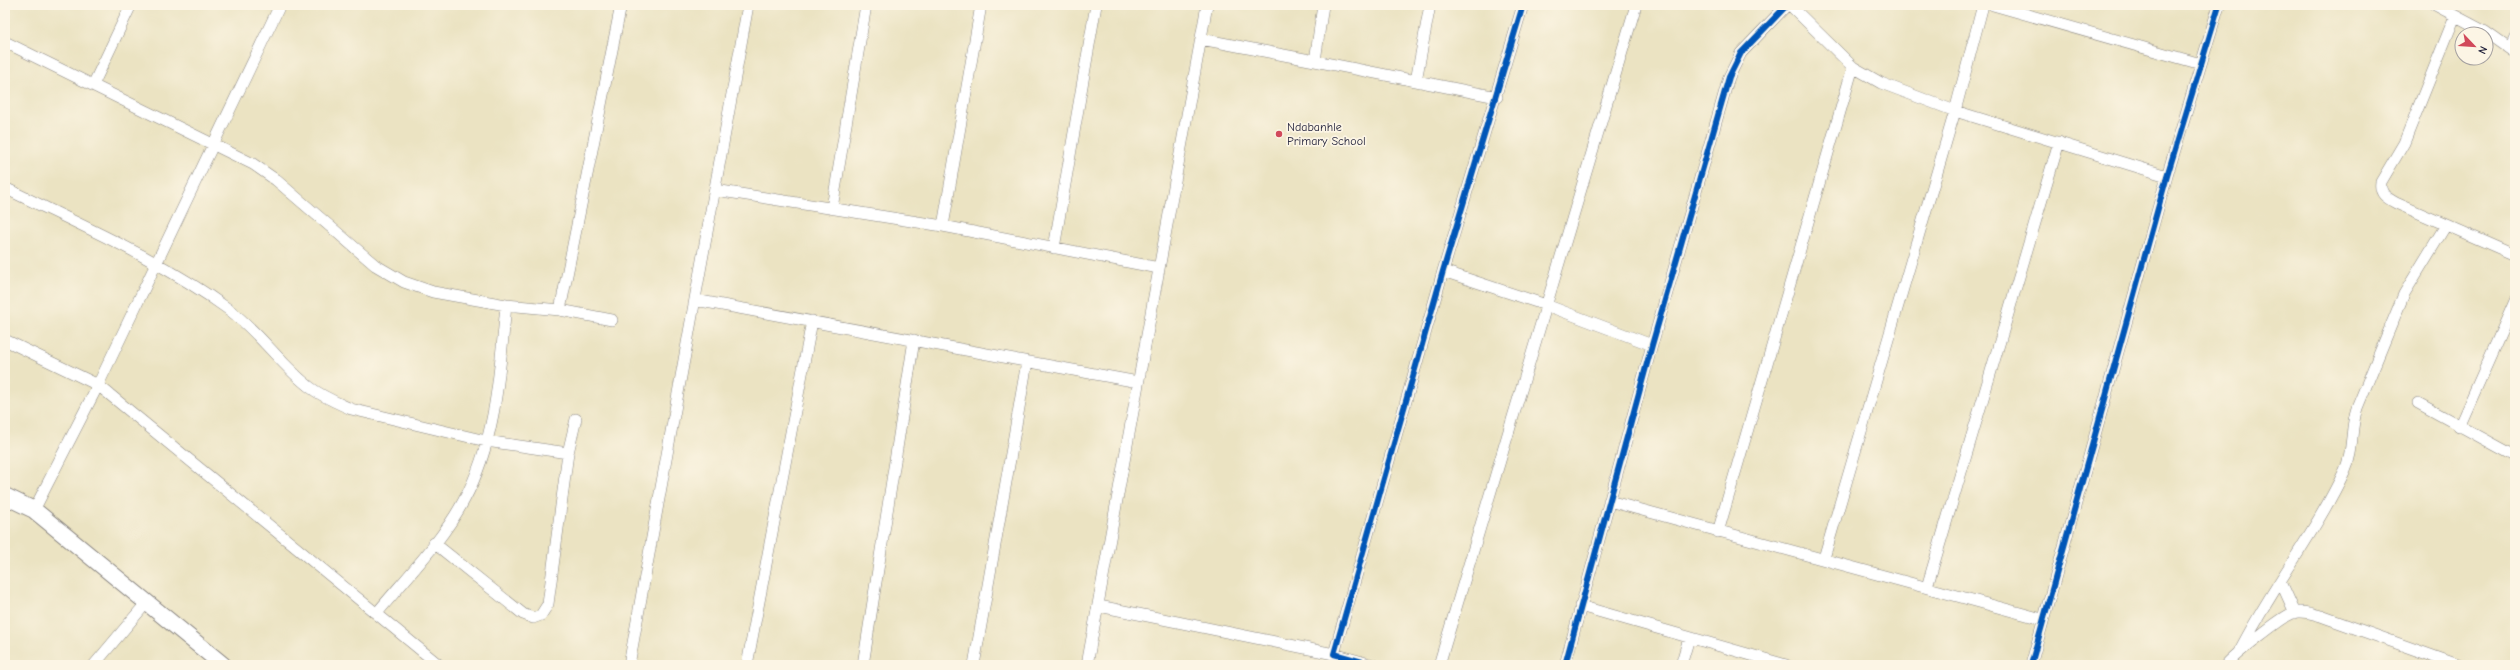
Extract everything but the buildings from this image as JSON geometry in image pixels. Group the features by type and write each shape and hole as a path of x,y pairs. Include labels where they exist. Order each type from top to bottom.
{"street":[{"path":"93,85 131,5"},
{"path":"34,510 98,385 280,5"},
{"path":"560,310 621,5"},
{"path":"629,665 748,5"},
{"path":"832,208 866,5"},
{"path":"942,226 981,5"},
{"path":"1054,248 1096,5"},
{"path":"1087,665 1099,606 1138,382 1207,5"},
{"path":"1315,62 1323,5"},
{"path":"1416,81 1430,5"},
{"path":"1334,654 1443,271 1497,97 1523,5"},
{"path":"1440,665 1636,5"},
{"path":"1565,665 1652,345 1733,65 1750,43 1787,5"},
{"path":"1790,5 1853,67 1881,83 1955,111 2167,176"},
{"path":"1824,558 1955,111 1983,5"},
{"path":"1994,5 2201,64"},
{"path":"2031,665 2042,620 2167,176 2219,5"},
{"path":"2435,5 2484,31 2512,51 2515,38"},
{"path":"2455,16 2404,143 2381,182 2380,188 2386,197 2515,255"},
{"path":"1201,39 1497,97"},
{"path":"5,42 253,164 276,180 390,275 421,289 506,305 560,310 612,320"},
{"path":"1718,532 1853,67"},
{"path":"1927,587 2059,142"},
{"path":"5,188 157,263 234,313 311,388 338,403 351,409 486,441 568,453"},
{"path":"714,190 942,226 1159,268"},
{"path":"2239,652 2255,621 2281,582 2345,470 2351,454 2351,427 2404,294 2446,224"},
{"path":"1443,271 1546,305 1652,345"},
{"path":"695,300 1138,382"},
{"path":"2459,427 2515,301"},
{"path":"377,613 434,542 467,495 486,441 500,367 506,305"},
{"path":"747,665 812,321"},
{"path":"5,340 98,385 439,665"},
{"path":"864,665 914,340"},
{"path":"974,665 1027,362"},
{"path":"2418,403 2459,427 2515,456"},
{"path":"434,542 523,614 533,618 541,615 548,604 568,453 576,419"},
{"path":"5,496 34,510 223,665"},
{"path":"1609,500 1718,532 1824,558 2042,620"},
{"path":"2281,582 2285,595 2295,613"},
{"path":"94,665 146,602"},
{"path":"1099,606 1334,654 1373,665"},
{"path":"1580,606 1786,665"},
{"path":"2226,665 2239,652 2286,616 2300,611 2321,616 2458,665"},
{"path":"1681,665 1689,638"}],"cycle path":[{"path":"1373,665 1334,654 1443,271 1523,5"},
{"path":"1565,665 1652,345 1729,77 1741,53 1787,5"},
{"path":"2031,665 2167,176 2219,5"}],"place":[{"name":"Ndabanhle Primary School","path":"1279,134"}]}
